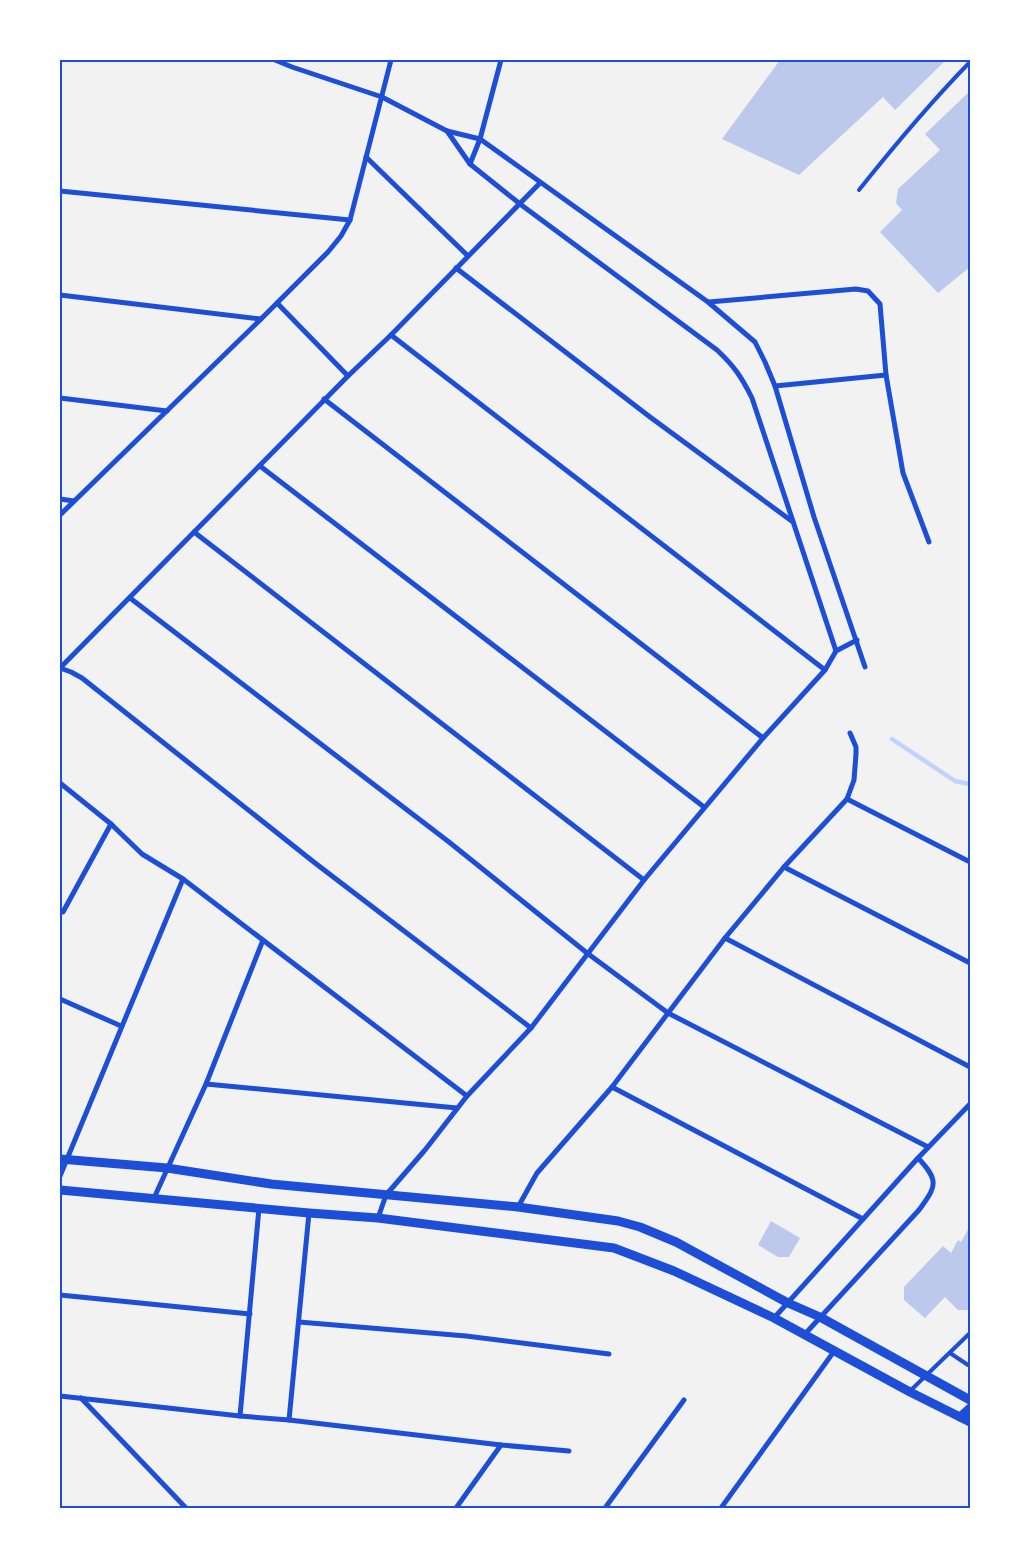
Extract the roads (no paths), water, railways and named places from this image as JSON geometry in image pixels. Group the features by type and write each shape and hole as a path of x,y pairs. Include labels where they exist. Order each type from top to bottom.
{"street":[{"path":"275,60 382,97 447,131 480,139 708,302 755,342 775,386 814,517 865,667"},
{"path":"60,515 277,304 341,236 350,220 391,60"},
{"path":"470,164 480,139 501,60"},
{"path":"447,131 470,164 520,204 717,350 733,365 752,398 836,651"},
{"path":"366,157 468,256"},
{"path":"531,1028 315,863 82,678 60,668 540,183"},
{"path":"60,191 350,220"},
{"path":"456,268 650,417 793,522"},
{"path":"708,302 856,289 868,291 880,304 886,375 903,473 928,542"},
{"path":"60,295 261,319"},
{"path":"277,304 348,376"},
{"path":"391,335 825,670"},
{"path":"775,386 886,375"},
{"path":"60,398 167,411"},
{"path":"324,400 763,738"},
{"path":"260,466 704,808"},
{"path":"60,499 74,500"},
{"path":"194,532 644,880"},
{"path":"130,598 449,842 587,954 668,1013 928,1147"},
{"path":"378,1218 386,1195 425,1150 467,1096 531,1028 644,880 763,738 825,670 836,651 857,640"},
{"path":"518,1207 537,1173 612,1086 725,938 784,867 847,799 854,780 856,754 856,747 850,733"},
{"path":"60,783 111,824 142,854 183,878 467,1096"},
{"path":"847,799 970,862"},
{"path":"63,912 111,824"},
{"path":"784,867 970,963"},
{"path":"60,1176 63,1159 122,1026 183,878"},
{"path":"725,938 970,1067"},
{"path":"154,1198 206,1084 264,940"},
{"path":"60,999 122,1026"},
{"path":"206,1084 457,1108"},
{"path":"612,1086 863,1219"},
{"path":"774,1318 928,1147 970,1104"},
{"path":"805,1334 930,1196 934,1183 929,1170 918,1158"},
{"path":"63,1159 167,1168 271,1184 518,1207 618,1221 640,1227 676,1242 970,1400"},
{"path":"60,1190 378,1218 614,1248 674,1270 774,1318 910,1392 970,1422"},
{"path":"240,1416 259,1208"},
{"path":"289,1420 308,1213"},
{"path":"60,1295 250,1314"},
{"path":"299,1322 466,1336 609,1354"},
{"path":"720,1508 835,1350"},
{"path":"60,1396 569,1451"},
{"path":"81,1398 186,1508"},
{"path":"605,1508 684,1400"},
{"path":"960,1417 970,1408"},
{"path":"456,1508 501,1445"}],"lane":[{"path":"858,190 937,96 970,62"},
{"path":"910,1392 970,1334"},
{"path":"950,1353 968,1365 970,1364"}],"waterway":[{"path":"892,739 955,781 970,784"}]}
